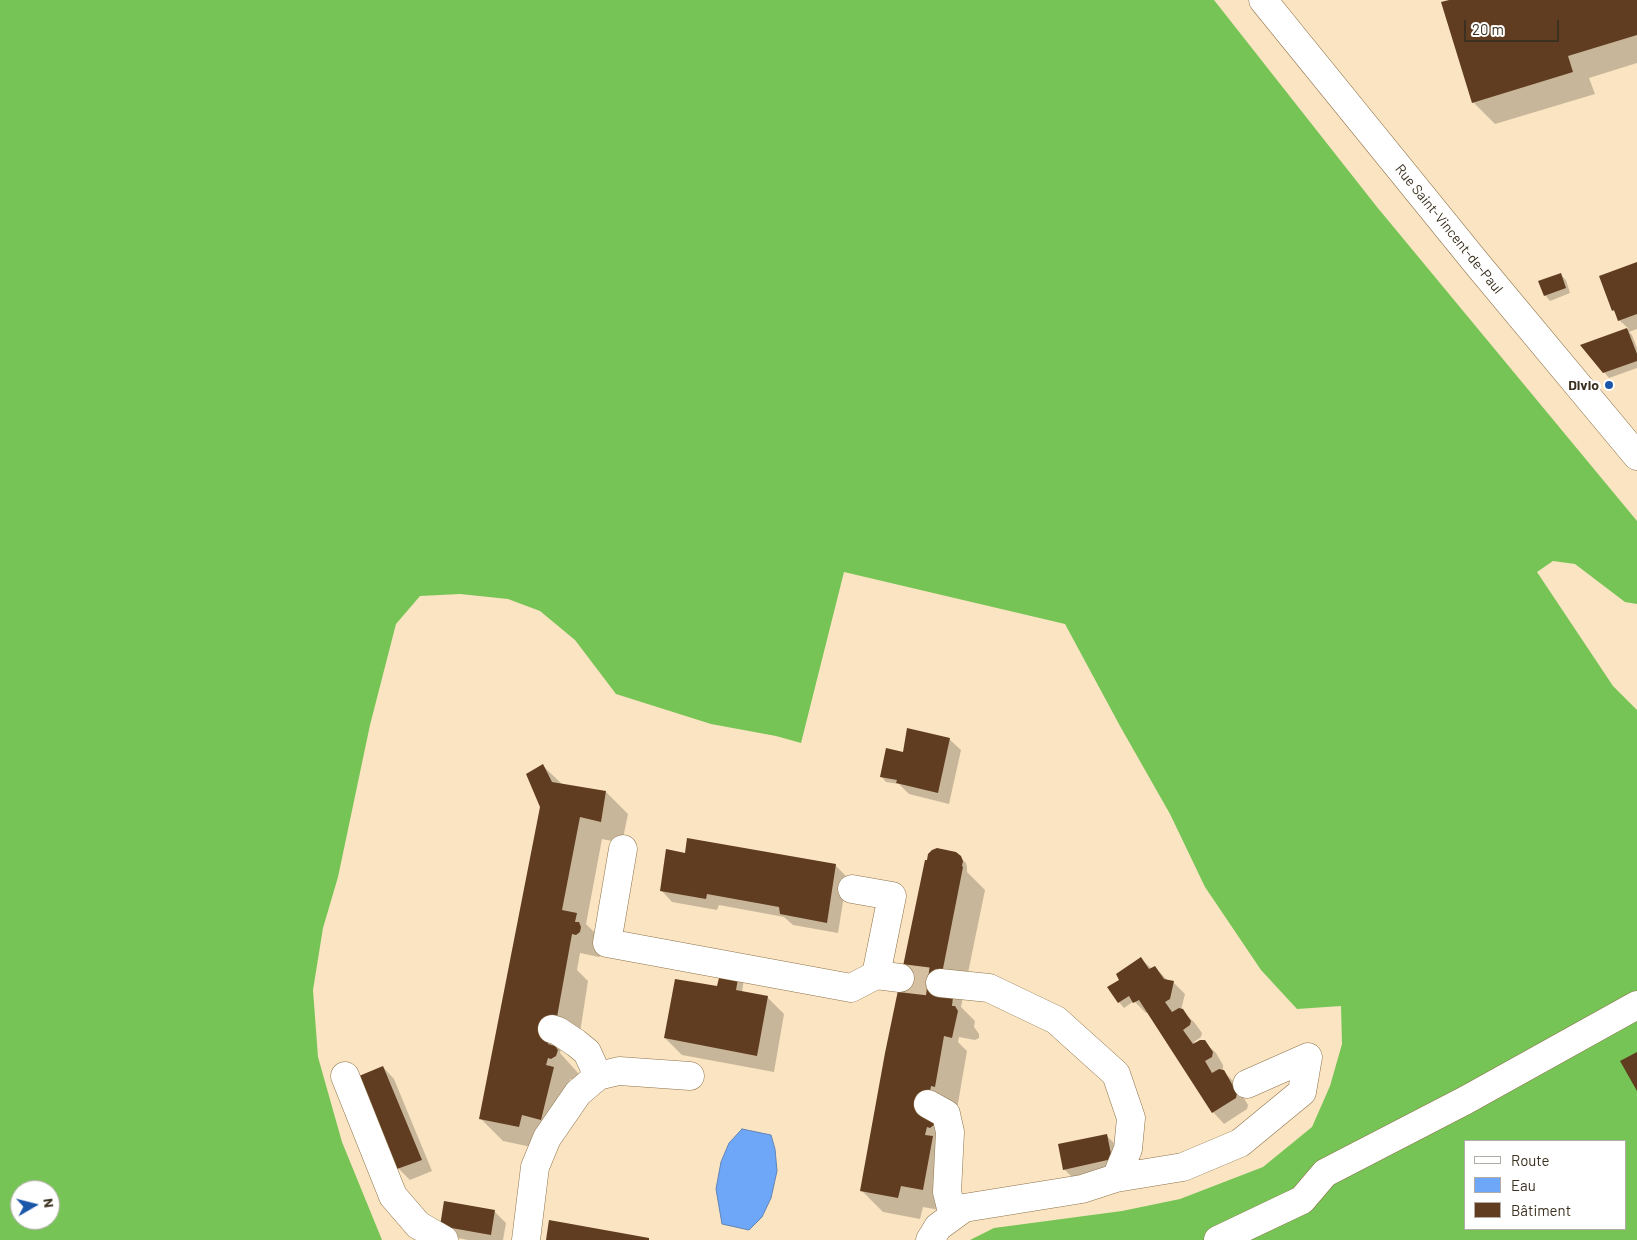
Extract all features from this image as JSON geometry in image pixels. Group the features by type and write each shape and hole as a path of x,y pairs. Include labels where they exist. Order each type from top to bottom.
{"street":[{"name":"Rue Saint-Vincent-de-Paul","path":"1263,0 1478,265 1637,456"},
{"path":"623,848 607,943 851,988 888,977 892,896 852,889"},
{"path":"940,983 989,988 1056,1020 1116,1074 1131,1118 1128,1149 1116,1178"},
{"path":"1218,1240 1302,1200 1325,1172 1466,1100 1637,1004"},
{"path":"552,1029 558,1031 587,1052 598,1076"},
{"path":"930,1240 938,1227 964,1208 1082,1188 1116,1178 1183,1167 1240,1143 1302,1092 1308,1057 1248,1084"},
{"path":"526,1240 535,1168 547,1138 578,1093 598,1076 619,1071 690,1076"},
{"path":"344,1076 393,1196 418,1225 444,1240"},
{"path":"928,1104 946,1114 950,1132 947,1192 953,1216"}],"green space":[{"path":"0,0 1214,0 1377,207 1637,521 1637,604 1625,602 1575,564 1553,561 1537,572 1613,686 1637,710 1637,1240 970,1240 994,1228 1122,1211 1180,1199 1263,1167 1312,1127 1330,1086 1342,1044 1341,1006 1297,1009 1261,970 1205,887 1170,814 1065,624 844,572 801,743 776,736 711,724 616,694 575,640 540,611 508,599 460,594 420,596 396,624 370,725 338,877 323,928 313,990 318,1057 342,1142 382,1240 0,1240"}],"water":[{"path":"742,1129 771,1135 775,1149 777,1171 771,1198 762,1217 749,1230 722,1224 716,1189 721,1162 729,1143"}],"building":[{"path":"1449,0 1637,0 1637,35 1568,56 1573,72 1472,103 1441,2"},
{"path":"1637,262 1637,314 1618,321 1614,310 1612,311 1599,276"},
{"path":"1561,273 1566,288 1544,296 1538,281"},
{"path":"1627,328 1637,354 1637,361 1603,373 1580,345"},
{"path":"907,728 950,738 938,793 896,783 897,780 880,777 886,748 903,752"},
{"path":"543,764 552,782 606,791 601,822 580,817 562,910 577,913 575,922 579,922 581,927 580,932 576,935 572,934 557,1017 555,1017 548,1044 555,1046 558,1050 556,1056 551,1059 548,1058 546,1065 554,1067 541,1120 522,1115 519,1127 479,1119 540,807 526,774"},
{"path":"687,838 836,864 827,923 780,914 779,907 707,894 706,899 660,891 666,849 685,853"},
{"path":"937,848 956,852 963,861 938,994 953,997 952,1006 955,1006 958,1011 952,1038 944,1036 935,1087 931,1086 926,1114 936,1120 934,1125 930,1128 927,1127 925,1135 933,1136 923,1190 901,1186 898,1198 860,1191 885,1053 925,860 927,860 928,854 932,850"},
{"path":"1141,957 1149,969 1155,966 1164,979 1174,981 1170,999 1165,1002 1172,1012 1179,1008 1183,1009 1191,1021 1190,1025 1183,1030 1193,1044 1200,1040 1205,1040 1213,1052 1212,1057 1205,1061 1212,1073 1219,1069 1224,1070 1237,1093 1236,1098 1212,1113 1139,1000 1133,1003 1129,996 1118,1003 1107,987 1119,980 1116,974"},
{"path":"721,970 739,973 736,990 768,996 757,1056 664,1038 675,979 717,986"},
{"path":"1637,1052 1637,1091 1620,1061"},
{"path":"383,1066 422,1160 397,1169 359,1076"},
{"path":"1107,1134 1112,1159 1063,1170 1058,1144"},
{"path":"444,1201 495,1210 491,1235 440,1226"},
{"path":"549,1220 649,1238 649,1240 546,1240"}],"tunnel":[{"path":"900,978 940,983"}],"place":[{"name":"Divio","path":"1609,385"}]}
